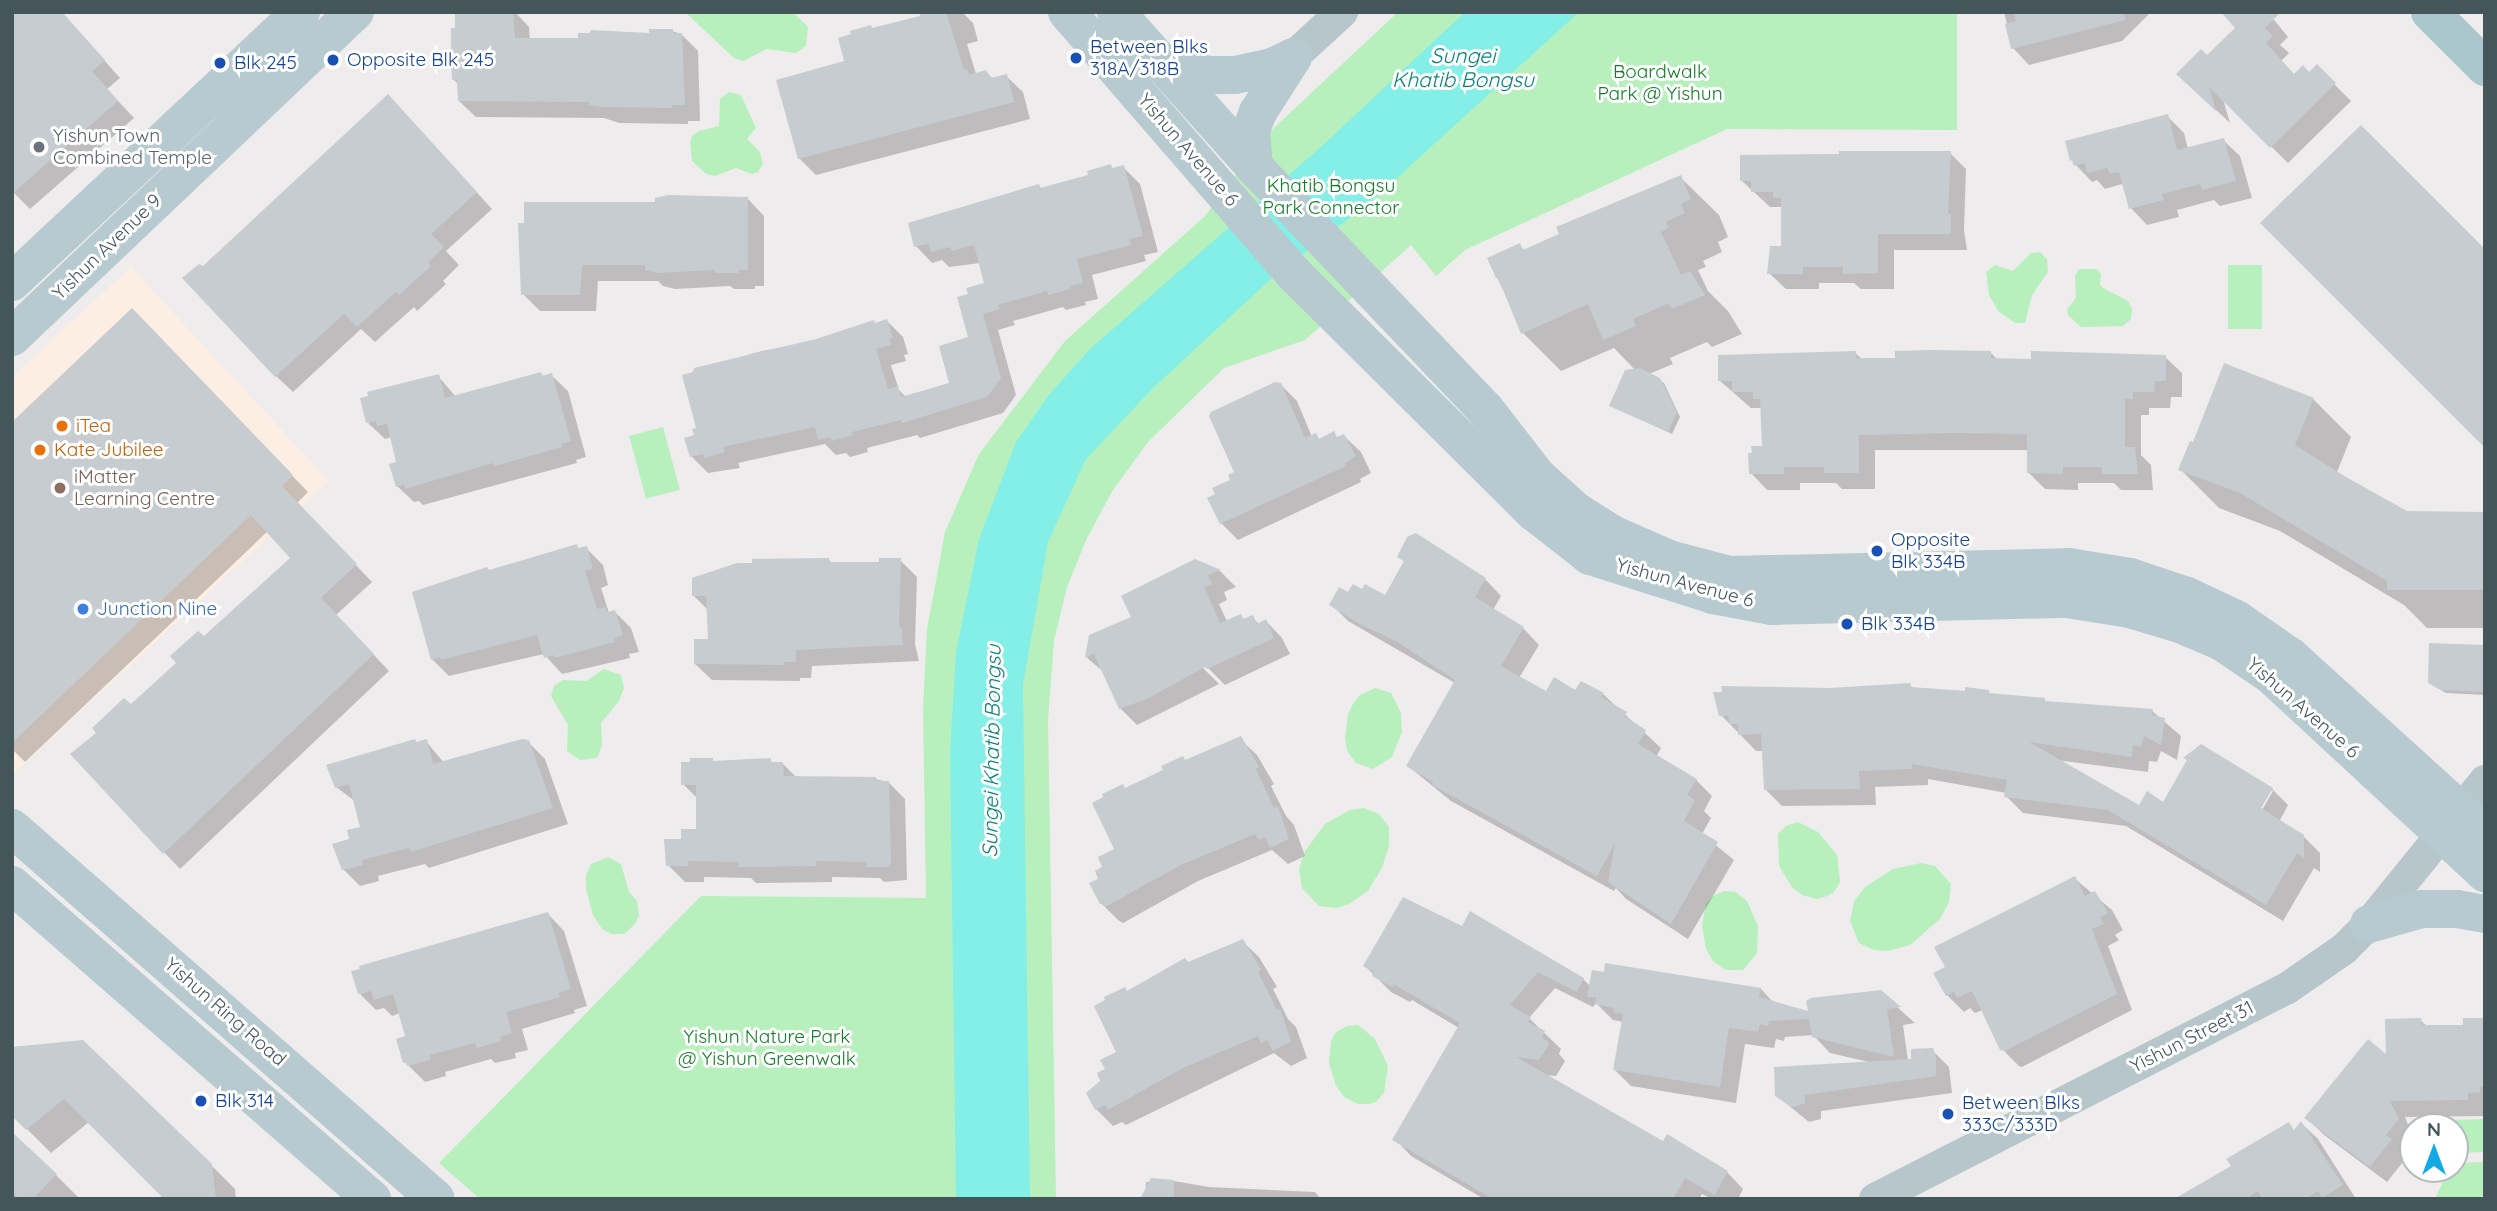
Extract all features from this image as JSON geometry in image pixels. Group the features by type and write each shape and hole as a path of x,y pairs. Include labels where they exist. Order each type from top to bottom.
{"main road":[{"name":"Yishun Avenue 9","path":"12,282 301,12"},
{"name":"Yishun Avenue 9","path":"12,337 355,12"},
{"name":"Yishun Avenue 6","path":"1067,12 1304,284 1534,512 1590,556 1713,595 1772,606 2067,599 2130,609 2180,624 2222,642 2271,675 2461,826"},
{"name":"Yishun Avenue 6","path":"1116,12 1258,171 1485,409 1537,476 1577,512 1614,535 1669,559 1729,575 2069,567 2130,577 2187,596 2236,619 2291,657 2461,826 2485,873"},
{"path":"2430,12 2485,67"},
{"path":"1165,66 1210,75 1236,75 1272,67 1293,57"},
{"path":"1258,171 1251,130 1258,112 1293,57"},
{"name":"Yishun Ring Road","path":"12,828 436,1199"},
{"path":"12,885 372,1199"},
{"path":"2369,924 2423,909 2457,909 2485,914"},
{"path":"253,1095 286,1065"}],"street":[{"path":"1293,57 1342,12"},
{"name":"Yishun Street 31","path":"1875,1199 2286,989 2344,948 2369,924 2461,826 2485,782"}],"shaded area":[{"name":"Junction Nine","path":"131,267 329,481 12,775 12,377"}],"green space":[{"path":"685,12 793,12 808,27 806,46 796,53 766,49 744,61 734,58"},
{"path":"1398,12 1957,12 1957,130 1727,129 1465,250 1436,276 1411,245 1305,340 1224,368 1148,442 1113,490 1087,538 1067,587 1054,641 1048,719 1056,1199 480,1199 439,1163 701,896 926,898 923,708 927,629 945,532 979,454 1065,341 1205,216 1263,138"},
{"path":"729,92 741,95 756,128 747,139 760,152 763,164 758,172 752,174 736,168 715,176 706,174 692,161 690,143 692,136 699,131 719,126 720,99"},
{"path":"2040,252 2047,259 2048,272 2032,295 2025,323 2015,323 1998,311 1989,295 1986,272 1995,265 2013,271 2031,253"},
{"path":"2228,265 2262,265 2262,329 2228,329"},
{"path":"2079,269 2096,269 2101,274 2100,285 2103,288 2128,301 2132,309 2131,319 2123,326 2081,327 2068,315 2067,309 2076,298 2075,276"},
{"path":"663,427 680,490 646,499 629,436"},
{"path":"604,669 621,675 624,688 619,701 601,723 602,745 599,754 596,758 580,760 567,751 568,725 551,696 554,686 563,680 586,681"},
{"path":"1375,688 1391,693 1401,713 1402,732 1392,757 1373,769 1356,763 1347,751 1345,738 1348,714 1353,704 1360,695"},
{"path":"1364,808 1379,814 1389,827 1389,846 1382,868 1368,891 1349,904 1336,908 1319,906 1302,888 1299,869 1305,851 1325,824 1350,810"},
{"path":"1798,822 1818,832 1837,855 1840,882 1834,892 1827,896 1817,899 1802,895 1792,887 1779,866 1778,834 1786,826"},
{"path":"608,857 621,864 629,892 637,901 639,915 635,924 624,934 612,934 602,929 593,915 586,889 586,875 591,864"},
{"path":"1921,863 1935,866 1951,884 1949,902 1940,919 1910,945 1888,951 1874,950 1859,943 1850,921 1854,901 1865,887 1893,869"},
{"path":"1724,891 1736,892 1747,901 1758,926 1757,953 1743,970 1725,970 1713,961 1706,949 1702,925 1706,904 1713,896"},
{"path":"1358,1025 1375,1039 1388,1066 1384,1093 1376,1102 1369,1104 1358,1104 1344,1097 1336,1086 1329,1063 1331,1041 1336,1032 1347,1026"},
{"path":"2469,1119 2485,1119 2485,1152 2469,1153"},
{"path":"2485,1162 2485,1199 2435,1199 2442,1183 2469,1183 2469,1163"}],"water":[{"name":"Sungei Khatib Bongsu","path":"1465,12 1579,12 1375,198 1271,279 1153,388 1086,459 1048,542 1023,685 1030,1199 956,1199 950,753 956,652 979,539 1016,442 1048,396 1089,350 1323,145"}],"building":[{"name":"Yishun Town Combined Temple","path":"12,12 62,12 105,60 92,71 118,101 12,194"},
{"path":"455,12 513,12 515,38 578,38 578,33 590,33 591,30 649,33 649,29 673,29 673,33 682,33 685,105 672,105 672,108 602,107 589,105 589,102 458,101 457,80 452,80 451,60 451,28 455,28"},
{"path":"919,12 946,12 964,70 967,69 969,75 986,70 991,78 1007,74 1014,102 798,159 776,80 844,61 838,38 851,34 850,31 920,16"},
{"path":"2014,12 2124,12 2125,20 2011,49 2005,24 2016,21"},
{"path":"2221,12 2281,12 2265,28 2273,36 2266,43 2294,74 2303,65 2309,72 2317,64 2336,83 2270,148 2209,87 2216,111 2176,74 2201,49 2207,55 2235,28"},
{"path":"388,94 477,192 431,234 444,247 428,263 431,266 399,295 396,292 357,327 344,314 275,377 182,278 199,264 203,266"},
{"path":"2168,114 2177,150 2224,138 2236,181 2202,190 2200,184 2162,194 2164,200 2129,209 2119,172 2110,174 2107,168 2087,173 2085,163 2074,166 2072,160 2070,161 2065,141"},
{"path":"2361,125 2485,249 2485,448 2260,223"},
{"path":"1839,151 1951,151 1948,214 1951,214 1951,234 1878,234 1878,273 1843,274 1843,267 1803,267 1803,274 1767,274 1770,246 1781,246 1781,198 1773,198 1773,192 1751,192 1751,181 1740,181 1740,155 1839,154"},
{"path":"1111,164 1112,168 1124,165 1143,236 1129,239 1131,245 1077,259 1083,283 1070,286 1071,289 1048,295 1047,291 998,305 1000,309 983,314 1001,378 987,397 902,423 901,420 852,432 853,435 832,441 831,437 818,440 815,427 723,447 725,452 704,458 703,454 690,457 684,438 694,435 692,429 696,428 682,375 693,372 694,368 816,339 874,320 875,323 887,319 893,338 889,339 891,345 876,349 888,389 898,386 901,397 949,383 939,346 968,337 957,297 968,294 966,288 984,283 974,245 952,251 950,247 931,252 928,244 914,247 908,223 1039,184 1040,188 1088,175 1087,171"},
{"path":"1681,175 1691,199 1681,204 1685,213 1666,222 1669,228 1661,232 1681,275 1690,271 1705,295 1672,309 1669,303 1633,319 1636,326 1603,340 1588,304 1521,334 1498,277 1496,278 1487,258 1520,243 1523,250 1559,234 1556,227"},
{"path":"668,195 748,197 748,270 739,270 739,273 715,273 715,270 657,273 645,270 645,265 582,265 580,295 521,295 518,223 524,223 524,202 655,202 655,198"},
{"path":"132,308 293,475 282,486 357,564 321,598 374,654 163,854 70,754 96,733 92,728 124,698 131,704 176,663 170,656 198,631 204,636 290,558 251,515 12,743 12,422"},
{"path":"1856,351 1856,358 1895,358 1895,351 1991,351 1991,358 2031,359 2031,351 2166,355 2166,381 2155,381 2154,392 2133,392 2133,399 2125,399 2125,447 2135,447 2138,474 2102,474 2102,467 2063,467 2063,474 2027,473 2027,434 1955,433 1859,435 1859,473 1824,473 1824,467 1784,467 1784,474 1749,474 1748,453 1752,453 1751,446 1762,446 1760,399 1753,399 1753,392 1732,392 1732,381 1718,381 1718,355"},
{"path":"2224,363 2314,398 2295,445 2346,477 2407,511 2485,512 2485,590 2387,590 2387,581 2240,493 2178,470 2190,441 2193,442"},
{"path":"1640,368 1660,378 1677,413 1668,432 1609,406 1625,370"},
{"path":"541,372 542,376 552,373 571,441 561,444 562,447 495,466 493,463 405,489 404,484 396,487 389,464 396,462 387,424 377,426 376,421 366,423 360,398 368,396 367,392 439,374 445,398"},
{"path":"1275,382 1281,383 1305,438 1316,433 1319,439 1334,431 1337,437 1344,434 1356,456 1345,463 1346,466 1220,524 1207,498 1215,494 1212,488 1230,480 1228,475 1234,472 1209,416 1211,412"},
{"path":"1416,533 1486,578 1475,597 1524,627 1501,666 1546,691 1554,677 1575,690 1581,681 1604,693 1601,697 1627,712 1624,716 1646,730 1638,744 1697,779 1687,795 1695,800 1684,821 1718,842 1671,924 1608,882 1615,843 1597,876 1432,785 1433,782 1406,766 1455,680 1396,641 1361,625 1329,605 1339,587 1348,592 1353,584 1362,589 1365,584 1385,595 1404,561 1397,557 1407,537"},
{"path":"577,544 578,548 587,546 593,569 585,571 597,609 605,607 607,612 615,610 623,635 614,638 615,642 555,658 554,655 544,658 537,635 441,660 440,657 431,660 412,592 487,567 489,570"},
{"path":"829,558 829,562 879,562 879,558 901,558 899,627 902,629 903,645 796,650 796,662 784,662 784,665 694,664 694,639 708,639 706,596 692,596 692,578 737,563 752,563 752,559"},
{"path":"1195,559 1221,570 1208,575 1212,584 1204,587 1220,623 1241,614 1243,619 1253,615 1257,624 1266,619 1274,638 1207,669 1205,667 1147,699 1119,709 1094,654 1085,658 1089,635 1131,617 1121,596"},
{"path":"2429,643 2485,645 2485,692 2441,690 2428,683"},
{"path":"1910,683 1911,687 1965,691 1965,687 1989,690 1989,693 2045,698 2045,701 2153,709 2152,715 2165,718 2161,745 2144,736 2141,747 2133,745 2132,757 2029,742 2139,805 2147,791 2163,802 2187,760 2183,758 2201,744 2273,788 2261,808 2304,835 2304,858 2297,853 2266,905 2108,810 2004,797 2007,780 1912,764 1912,769 1859,771 1860,789 1764,790 1761,734 1738,735 1738,724 1730,724 1728,716 1719,716 1713,692 1722,692 1721,686 1830,688"},
{"path":"1241,736 1259,767 1256,769 1274,808 1278,806 1289,839 1270,848 1265,837 1259,840 1255,834 1181,865 1105,907 1103,903 1100,904 1089,883 1098,879 1095,871 1102,867 1098,857 1114,849 1092,803 1103,797 1102,794 1123,784 1125,788 1163,770 1161,766 1183,756 1185,760"},
{"path":"415,739 416,742 427,739 433,764 522,739 529,740 553,808 411,852 409,848 362,860 363,865 342,870 332,844 349,839 347,830 360,827 349,784 335,788 326,765"},
{"path":"690,758 713,758 713,761 771,758 771,762 783,762 784,776 876,777 877,781 889,781 891,863 888,867 866,867 866,862 816,861 816,866 738,867 738,862 688,861 688,866 666,866 664,839 681,839 681,829 696,829 696,785 681,785 681,762 690,762"},
{"path":"2075,876 2085,896 2095,891 2108,913 2100,918 2104,924 2092,929 2117,994 2005,1051 2000,1050 1972,991 1957,998 1954,992 1946,996 1933,973 1945,967 1934,947"},
{"path":"1403,897 1462,926 1470,911 1584,978 1577,992 1538,972 1510,1005 1531,1017 1528,1022 1545,1031 1542,1038 1550,1043 1539,1060 1516,1057 1663,1141 1667,1134 1728,1171 1715,1195 1685,1178 1673,1199 1493,1199 1392,1140 1460,1023 1395,985 1392,987 1372,976 1374,972 1363,966"},
{"path":"548,912 571,989 559,993 560,997 506,1012 512,1033 500,1037 501,1041 477,1048 475,1043 430,1055 431,1060 407,1066 406,1062 403,1063 396,1039 405,1036 393,994 374,1000 371,991 358,994 351,971 360,969 359,966"},
{"path":"1243,939 1261,970 1258,972 1277,1010 1280,1009 1291,1041 1273,1051 1267,1040 1261,1043 1258,1036 1183,1068 1108,1110 1105,1105 1095,1110 1086,1093 1100,1081 1097,1073 1105,1069 1100,1060 1116,1052 1094,1006 1105,1000 1104,997 1125,987 1127,991 1185,958 1188,962"},
{"path":"1605,963 1761,988 1759,997 1808,1011 1806,1001 1811,998 1881,990 1901,1007 1887,1009 1894,1057 1812,1037 1809,1019 1769,1021 1768,1026 1760,1024 1758,1032 1729,1028 1720,1087 1613,1070 1623,1014 1615,1013 1613,1008 1595,1004 1596,997 1587,997 1592,970 1604,972"},
{"path":"2421,1018 2422,1025 2463,1025 2463,1018 2485,1018 2485,1087 2480,1087 2480,1092 2468,1093 2468,1100 2390,1101 2399,1119 2386,1135 2392,1139 2370,1167 2304,1118 2368,1039 2386,1054 2385,1019"},
{"path":"83,1040 212,1164 216,1199 164,1199 64,1099 26,1130 12,1116 12,1047"},
{"path":"1933,1048 1936,1056 1936,1076 1805,1095 1805,1103 1791,1107 1775,1096 1774,1067 1911,1059 1911,1049"},
{"path":"2301,1121 2343,1185 2322,1198 2318,1191 2304,1199 2262,1199 2258,1191 2245,1199 2174,1199 2231,1166 2226,1159 2289,1122 2294,1130"},
{"path":"12,1132 57,1174 33,1199 20,1199 12,1192"},
{"path":"1151,1178 1174,1180 1174,1199 1140,1199"}],"place":[{"name":"Between Blks 318A/318B","path":"1076,58"},
{"name":"Opposite Blk 245","path":"333,60"},
{"name":"Blk 245","path":"220,63"},
{"name":"Yishun Town Combined Temple","path":"39,147"},
{"name":"iTea","path":"62,426"},
{"name":"Kate Jubilee","path":"40,450"},
{"name":"iMatter Learning Centre","path":"60,488"},
{"name":"Opposite Blk 334B","path":"1877,551"},
{"name":"Junction Nine","path":"83,609"},
{"name":"Blk 334B","path":"1847,624"},
{"name":"Blk 314","path":"201,1101"},
{"name":"Between Blks 333C/333D","path":"1948,1114"}],"park label":[{"name":"Boardwalk Park @ Yishun","path":"1660,83"},
{"name":"Khatib Bongsu Park Connector","path":"1331,197"},
{"name":"Yishun Nature Park @ Yishun Greenwalk","path":"767,1048"}]}
